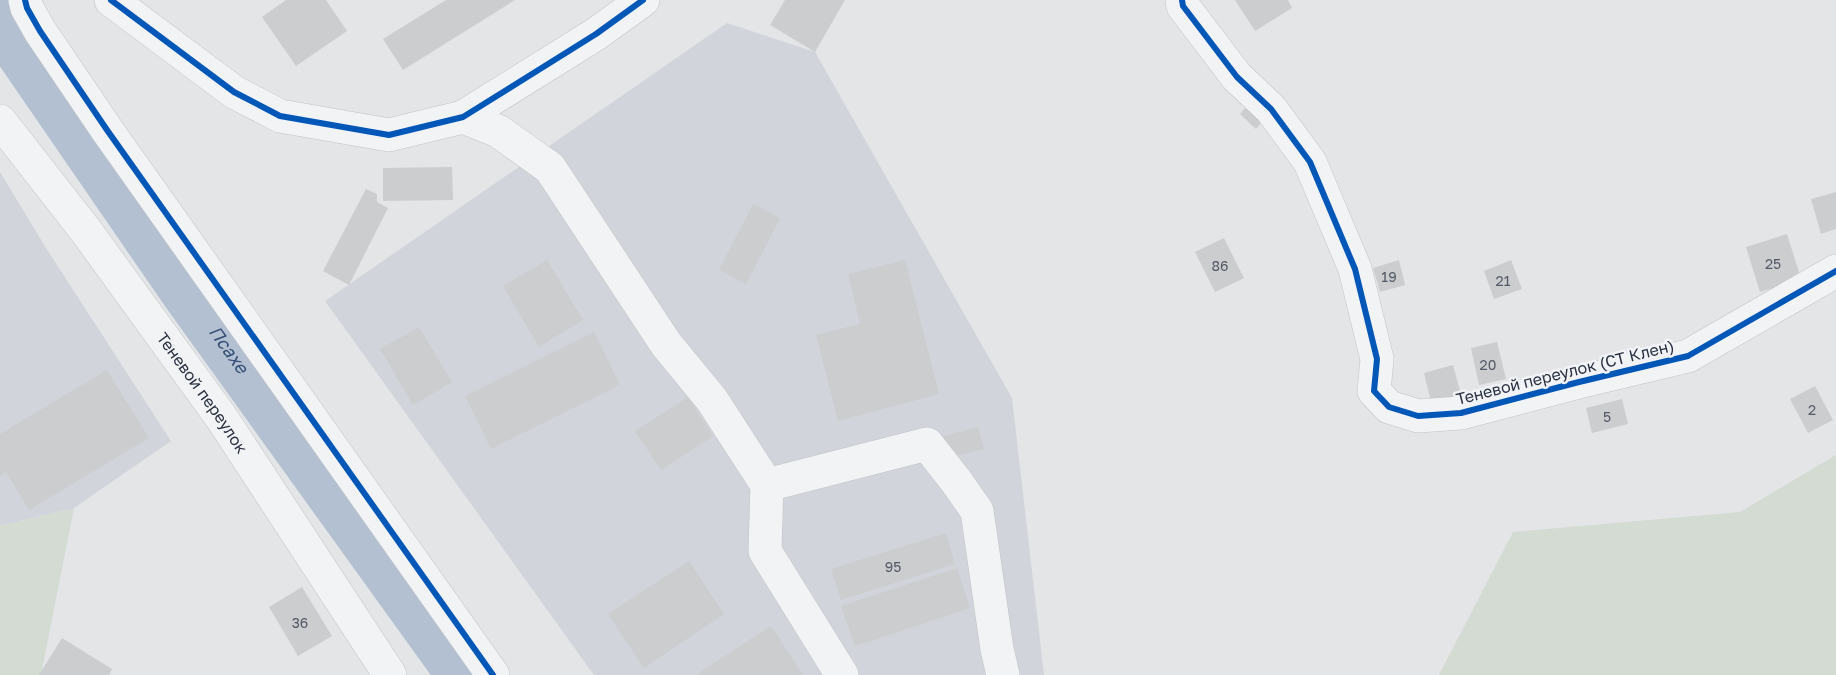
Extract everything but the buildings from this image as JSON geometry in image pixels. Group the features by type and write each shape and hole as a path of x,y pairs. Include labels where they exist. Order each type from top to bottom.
{"street":[{"path":"25,0 40,32 113,139 493,675"},
{"path":"111,0 234,92 280,116 389,135 464,117 596,34 644,0"},
{"name":"Теневой переулок (СТ Клен)","path":"1182,0 1183,6 1237,77 1270,109 1310,162 1355,269 1377,359 1374,391 1389,407 1418,416 1461,413 1688,356 1836,271"},
{"path":"464,117 498,131 550,168 666,344 712,400 767,485 765,552 842,675"},
{"name":"Теневой переулок","path":"0,121 86,231 221,417 382,670"},
{"path":"767,485 927,444 977,511 996,649 1003,675"}],"shaded area":[{"path":"727,23 815,52 1012,398 1044,675 594,675 325,301"},
{"path":"0,172 46,248 171,441 74,508 0,526"},
{"path":"1836,455 1836,675 1439,675 1513,532 1740,512"},
{"path":"74,508 41,675 0,675 0,526"}],"waterway":[{"name":"Псахе","path":"0,19 188,292 464,675"}],"cycle path":[{"path":"25,0 40,31 107,130 493,675"},
{"path":"111,0 234,92 280,116 389,135 463,117 596,34 643,0"},
{"path":"1182,0 1183,6 1237,77 1271,109 1310,162 1355,269 1377,359 1374,391 1389,407 1418,416 1461,413 1688,356 1836,271"}]}
